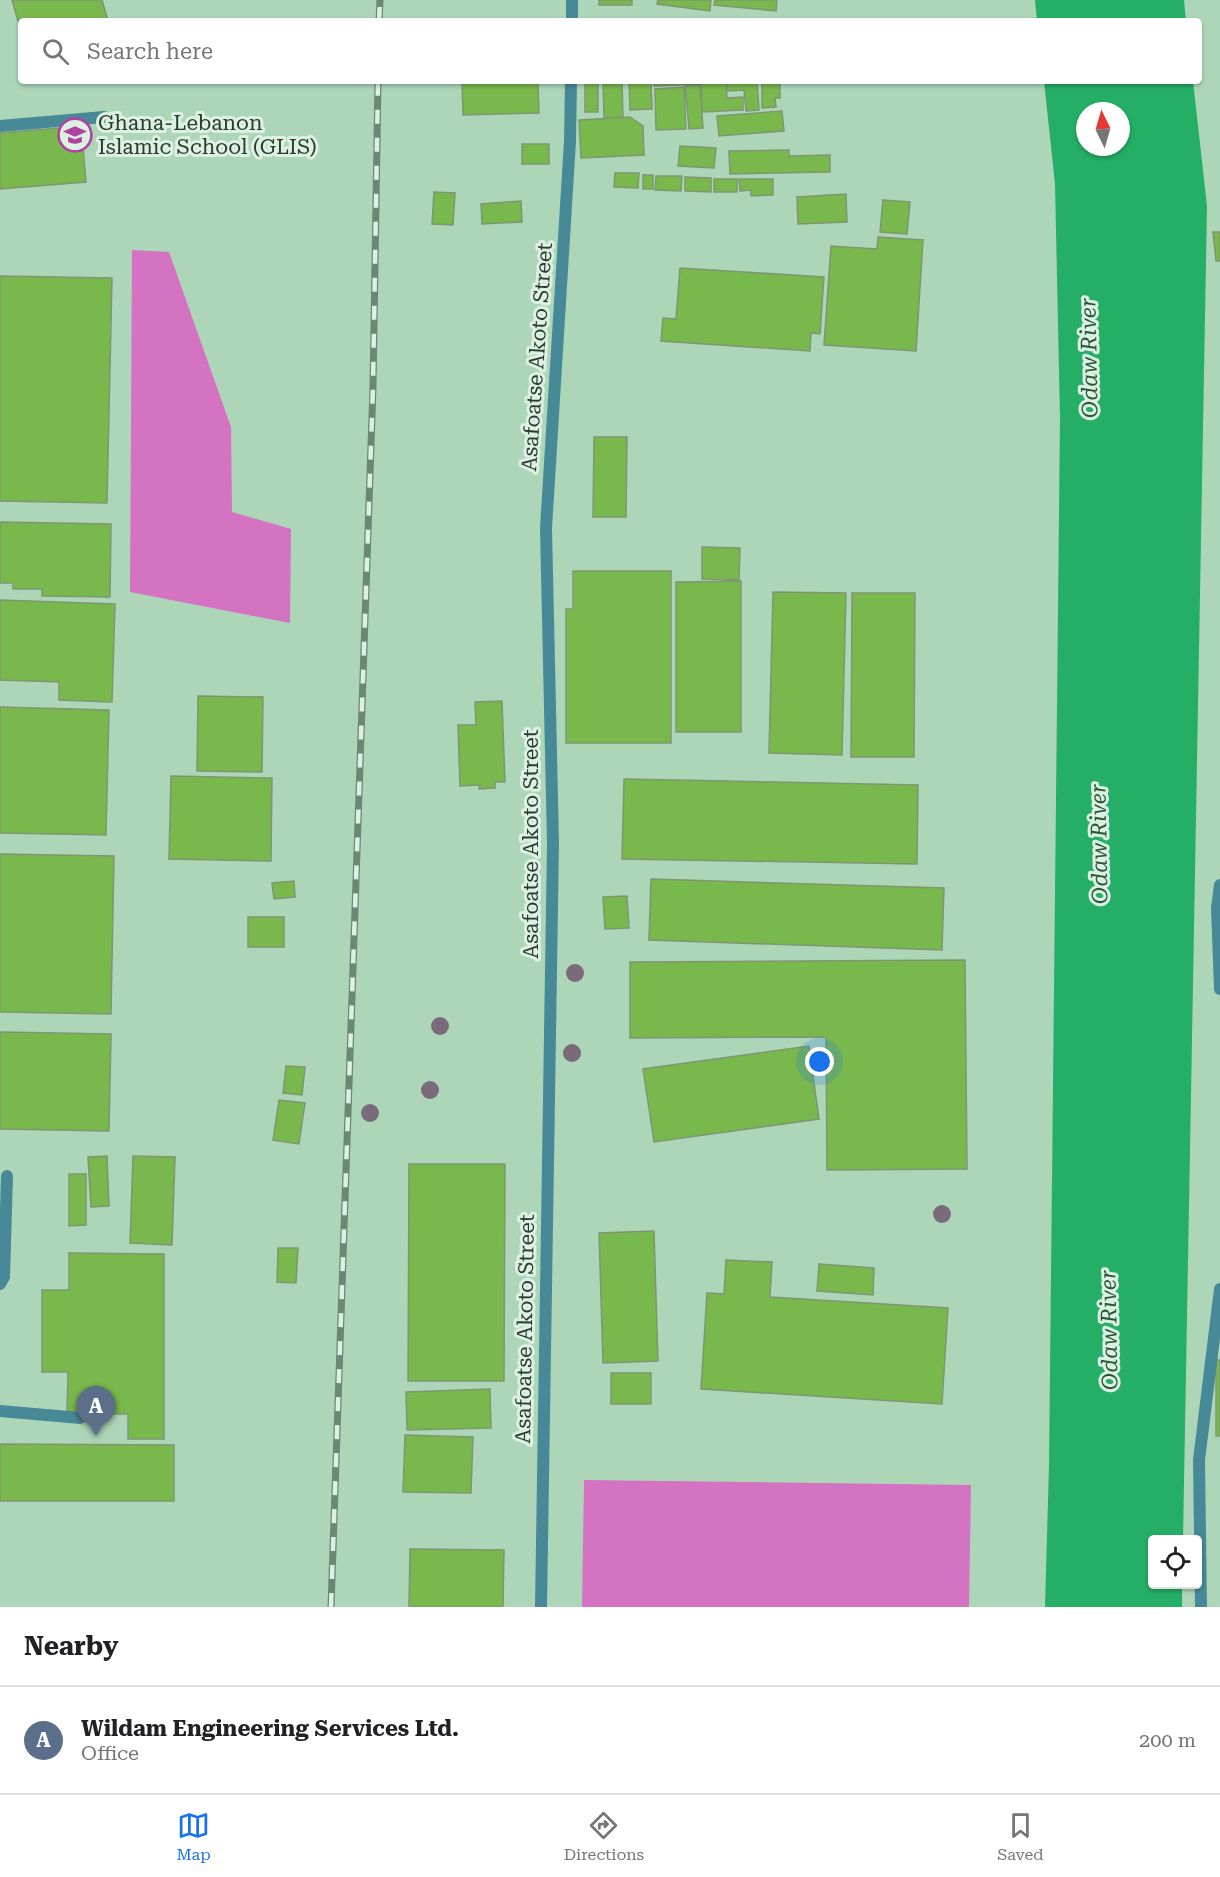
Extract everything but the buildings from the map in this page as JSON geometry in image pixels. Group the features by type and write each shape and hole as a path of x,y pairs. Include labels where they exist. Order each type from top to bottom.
{"street":[{"path":"572,0 572,18"},
{"name":"Asafoatse Akoto Street","path":"541,1607 553,843 546,528 570,141 571,84"},
{"path":"0,126 104,117"},
{"path":"1220,885 1217,908 1220,989"},
{"path":"0,1284 4,1277 7,1176"},
{"path":"1201,1607 1199,1460 1220,1289"},
{"path":"0,1411 80,1418"}],"shaded area":[{"path":"132,250 169,252 231,427 232,512 291,529 290,623 130,592"},
{"path":"584,1480 971,1485 969,1607 582,1607"}],"water":[{"path":"1035,0 1184,0 1186,18 1037,18"},
{"name":"Odaw River","path":"1044,84 1193,84 1207,206 1183,1535 1148,1535 1148,1589 1182,1589 1182,1607 1045,1607 1049,1465 1060,418 1055,184"}],"railway":[{"path":"379,18 380,0"},
{"path":"331,1607 373,387 378,84"}],"place":[{"name":"Ghana-Lebanon Islamic School (GLIS)","path":"75,135"},
{"name":"Wildam Engineering Services Ltd.","path":"96,1436"}]}
